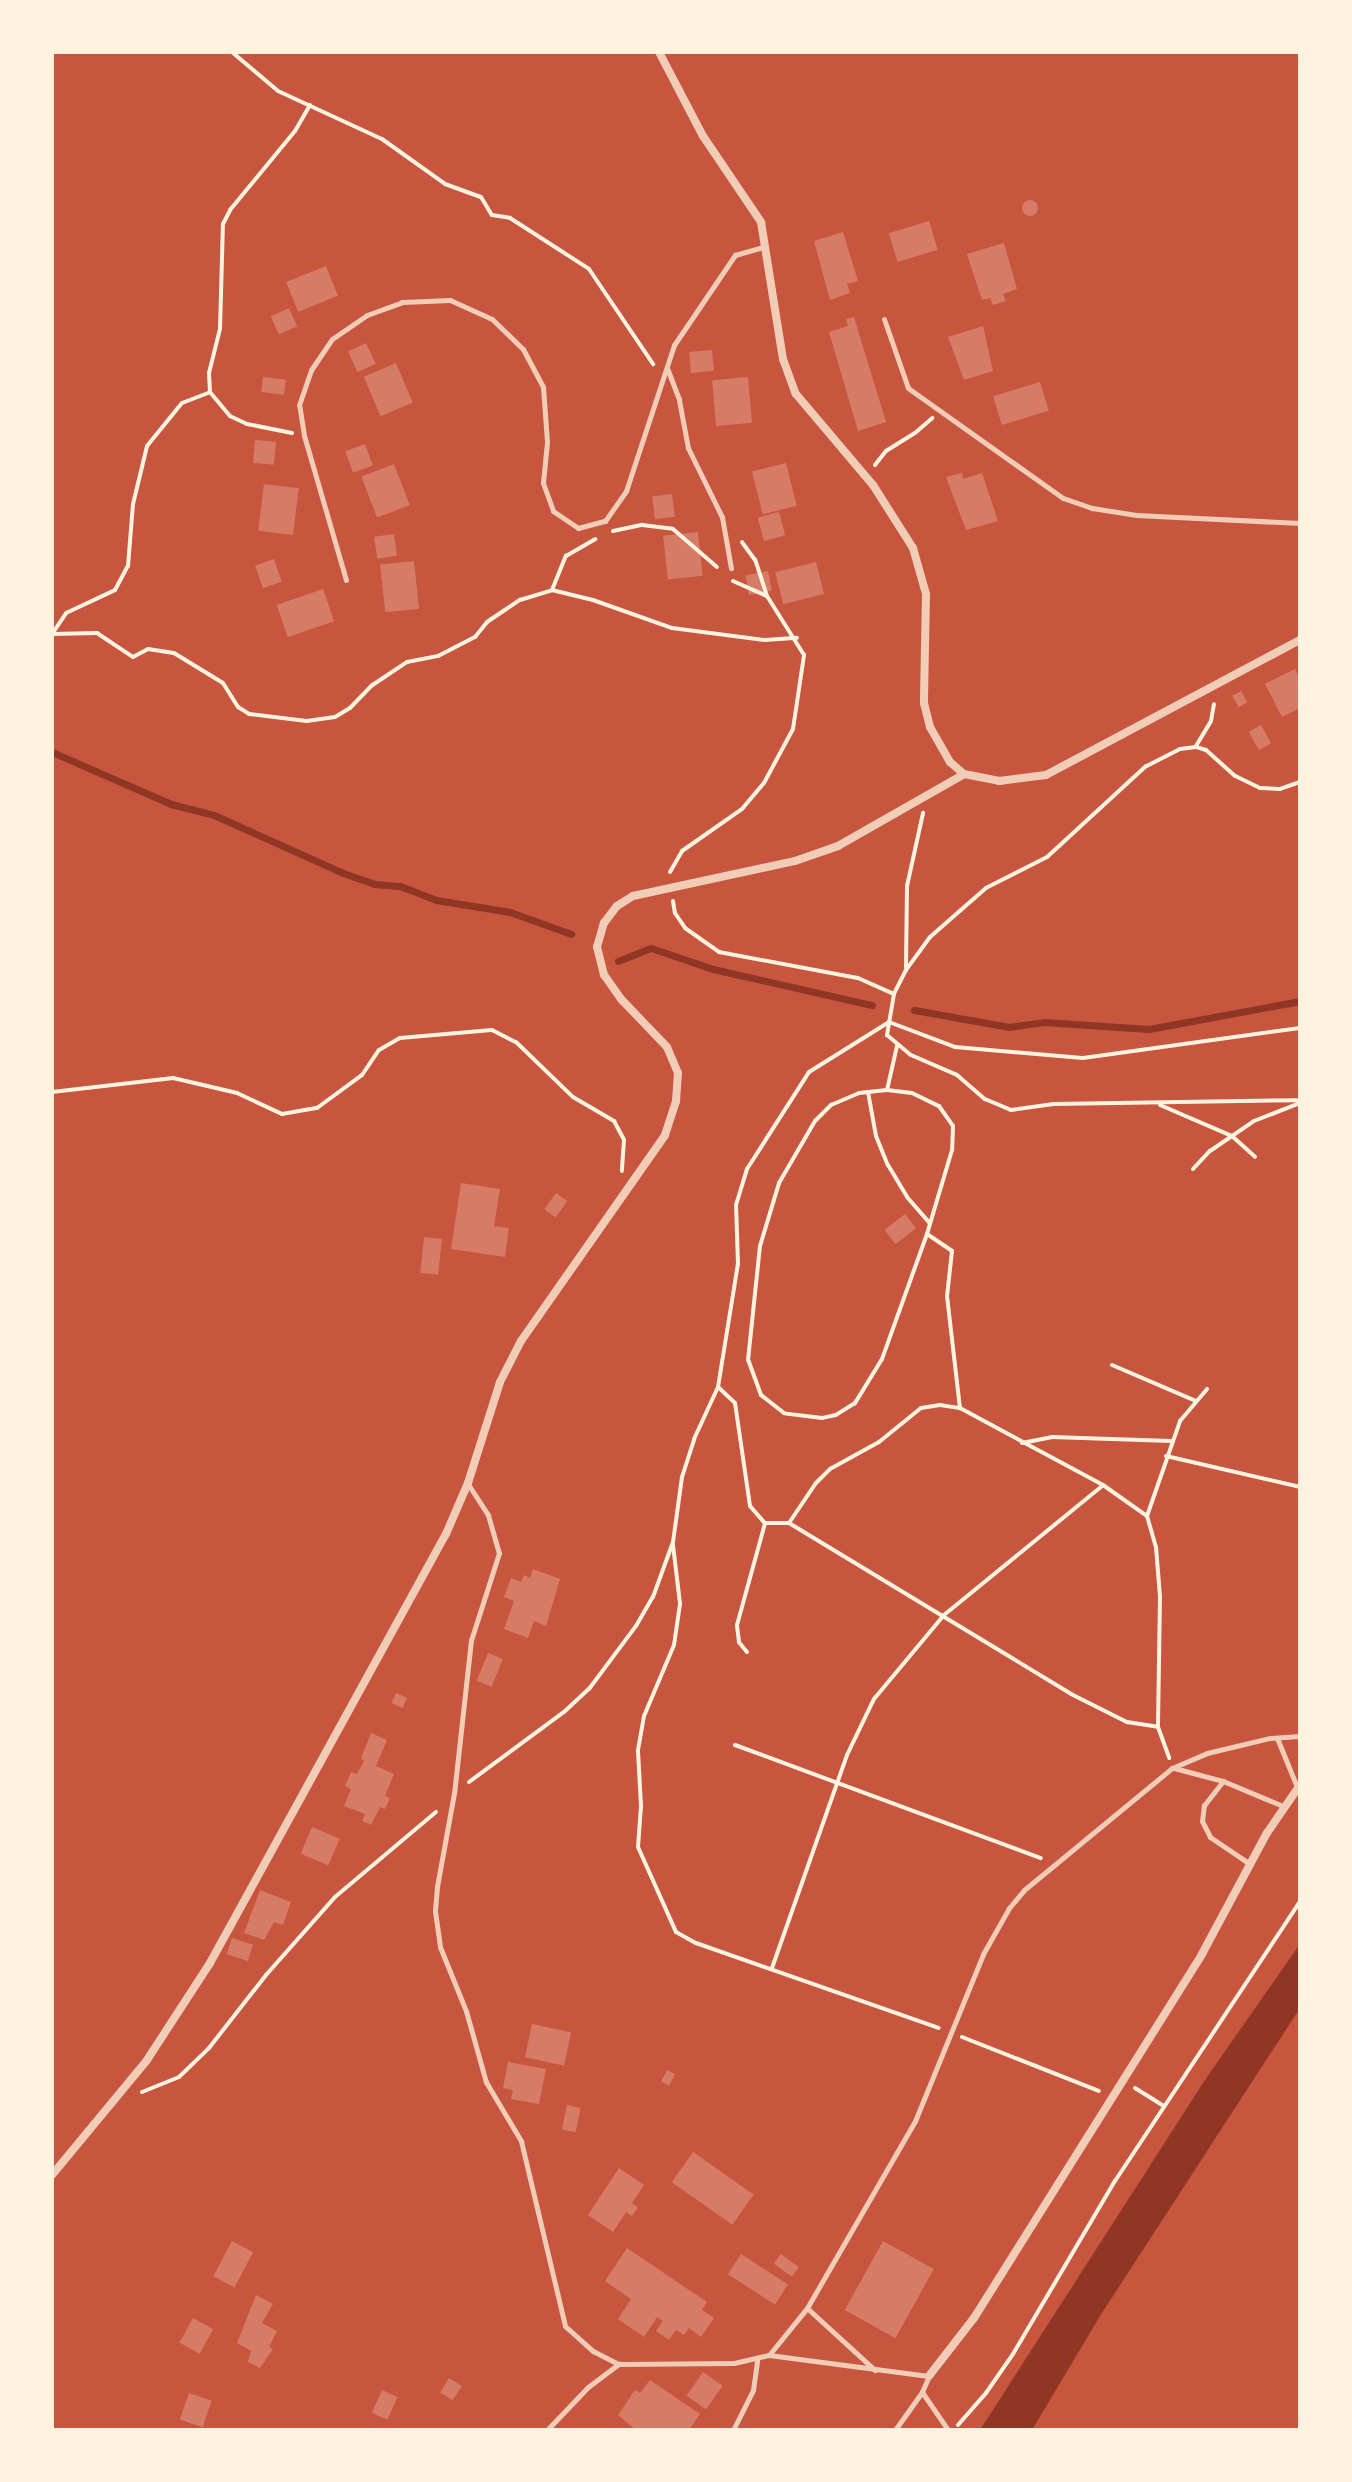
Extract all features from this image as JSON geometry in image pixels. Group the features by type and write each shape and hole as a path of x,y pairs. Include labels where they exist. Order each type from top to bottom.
{"street":[{"path":"659,52 703,136 761,222 783,359 789,378 820,425 865,475 913,548 926,594 924,703 930,727 944,754 964,774 1013,782 1046,775 1300,640"},
{"path":"52,2175 147,2060 210,1963 419,1587 468,1483 500,1382 515,1352 665,1135 676,1101 678,1073 667,1047 611,986 599,960 598,937 610,915 625,900 672,886 806,858 838,846 926,799 964,774"},
{"path":"929,2376 974,2318 1202,1954 1283,1806 1299,1786"}],"lane":[{"path":"346,580 304,435 299,405 311,370 332,339 367,315 402,302 450,300 492,319 523,349 543,387 547,442 543,483 553,511 578,528 605,521 626,491 674,345 735,255 767,246"},
{"path":"884,319 908,388 1063,498 1076,504 1136,515 1300,523"},
{"path":"667,368 679,400 688,448 701,481 722,517 731,568"},
{"path":"468,1483 488,1515 499,1553 471,1640 454,1793 437,1887 435,1911 440,1947 466,2011 486,2082 521,2141 565,2326 593,2351 619,2364 757,2360 769,2355 807,2308 915,2121 983,1954 1003,1918 1024,1890 1172,1768 1207,1753 1300,1736"},
{"path":"1277,1738 1299,1786"},
{"path":"1172,1768 1223,1781 1283,1806"},
{"path":"1223,1781 1204,1805 1202,1821 1210,1837 1250,1864"},
{"path":"807,2308 876,2370"},
{"path":"769,2355 929,2376 922,2392 895,2430"},
{"path":"733,2430 753,2390 757,2360"},
{"path":"547,2430 588,2387 619,2364"},
{"path":"922,2392 950,2430"}],"path":[{"path":"232,52 278,91 382,139 445,184 481,197 492,215 510,218 589,269 648,352 657,374"},
{"path":"304,435 247,424 219,406 210,392 209,373 222,315 223,224 230,210 295,131 310,105"},
{"path":"52,634 66,613 115,590 128,566 133,504 147,446 182,403 210,392"},
{"path":"865,475 886,451 915,433 938,410"},
{"path":"552,590 566,556 606,532 642,525 673,529 722,573"},
{"path":"740,539 755,560 767,596 797,638 804,655 804,676 793,729 779,760 742,809 682,851 670,873 675,913 685,928 719,952 858,978 894,994"},
{"path":"727,578 767,596"},
{"path":"52,634 97,633 133,657 148,649 174,653 223,683 238,707 249,714 307,721 344,713 371,686 407,662 438,656 475,637 487,622 520,600 552,590 593,600 672,628 765,640 797,638"},
{"path":"1196,747 1211,721 1216,686"},
{"path":"1300,782 1280,789 1260,788 1235,776 1206,750 1196,747 1180,749 1146,766 1047,857 986,888 930,937 906,970 894,994 887,1035 897,1046 957,1075 985,1099 1011,1110 1054,1104 1300,1101"},
{"path":"906,970 907,886 926,799"},
{"path":"889,1022 955,1047 1083,1058 1300,1028"},
{"path":"889,1022 809,1072 747,1169 736,1205 738,1264 718,1387 735,1403 750,1506 765,1523 789,1523 1071,1694 1127,1722 1158,1727"},
{"path":"52,1092 173,1078 237,1093 282,1114 317,1108 362,1075 379,1050 400,1038 492,1030 516,1042 573,1097 614,1121 624,1140 621,1197"},
{"path":"887,1090 897,1046"},
{"path":"887,1090 912,1093 939,1106 953,1126 952,1150 927,1234 882,1359 855,1403 836,1415 804,1418 784,1413 761,1395 748,1360 760,1246 779,1183 815,1121 831,1105 868,1092 887,1090"},
{"path":"868,1092 876,1136 888,1165 907,1197 930,1223"},
{"path":"1193,1169 1254,1121 1300,1101"},
{"path":"1157,1104 1232,1136 1255,1157"},
{"path":"927,1234 952,1251 947,1296 960,1408"},
{"path":"1112,1365 1196,1401"},
{"path":"1172,1768 1158,1727 1160,1570 1147,1516 1180,1421 1207,1389"},
{"path":"789,1523 816,1483 838,1464 879,1442 921,1408 960,1408 1103,1485 1147,1516"},
{"path":"1020,1443 1052,1437 1171,1441"},
{"path":"1166,1456 1300,1487"},
{"path":"772,1968 838,1780 874,1699 944,1615 1103,1485"},
{"path":"747,1652 739,1642 737,1625 765,1523"},
{"path":"673,1542 680,1604 674,1645 644,1716 638,1751 641,1806 638,1847 676,1932 696,1943 950,2033 1112,2096"},
{"path":"735,1745 838,1780 1054,1863"},
{"path":"950,2430 986,2393 1013,2354 1115,2181 1300,1902"},
{"path":"1122,2080 1165,2107"}],"shaded area":[{"path":"1300,1944 1300,2008 1100,2316 1032,2430 980,2430 1205,2080"}],"building":[{"path":"1030,200 1038,208 1030,216 1022,208"},
{"path":"929,221 938,250 898,262 889,233"},
{"path":"843,232 858,281 847,284 850,293 830,300 814,241"},
{"path":"1004,243 1017,289 1003,294 1006,301 993,305 990,298 982,300 967,254"},
{"path":"326,266 338,296 298,312 286,282"},
{"path":"289,308 297,326 279,334 271,316"},
{"path":"854,317 886,422 858,431 829,332 848,326 846,319"},
{"path":"983,326 993,371 964,380 948,337"},
{"path":"366,343 376,364 358,372 348,351"},
{"path":"712,350 714,371 691,373 689,352"},
{"path":"396,363 413,403 381,416 364,377"},
{"path":"263,377 286,380 284,395 261,392"},
{"path":"748,377 752,423 716,426 712,380"},
{"path":"1040,382 1049,411 1002,425 993,396"},
{"path":"255,440 276,442 274,465 253,463"},
{"path":"365,444 373,466 353,473 345,451"},
{"path":"786,463 797,506 763,514 752,471"},
{"path":"394,464 410,505 377,518 361,477"},
{"path":"962,473 963,479 982,473 998,521 966,530 946,477"},
{"path":"264,484 299,488 293,535 258,531"},
{"path":"672,494 675,517 655,519 652,496"},
{"path":"779,512 785,535 764,541 758,518"},
{"path":"698,532 703,576 668,579 663,536"},
{"path":"394,534 397,556 377,559 374,537"},
{"path":"274,559 282,582 263,588 255,566"},
{"path":"414,561 419,609 385,612 380,565"},
{"path":"816,562 824,594 783,604 775,572"},
{"path":"768,571 772,591 749,595 745,575"},
{"path":"323,589 334,621 288,637 277,605"},
{"path":"1295,669 1300,679 1300,708 1282,717 1265,684"},
{"path":"1241,691 1247,702 1239,707 1232,696"},
{"path":"1261,725 1271,743 1259,750 1249,732"},
{"path":"461,1183 500,1189 494,1226 509,1228 505,1257 451,1249"},
{"path":"556,1193 567,1201 556,1217 544,1209"},
{"path":"905,1214 916,1228 896,1244 885,1230"},
{"path":"424,1237 442,1239 438,1275 420,1273"},
{"path":"533,1569 560,1579 546,1626 534,1621 528,1638 504,1629 514,1601 504,1597 511,1578 521,1582 524,1575 530,1578"},
{"path":"488,1653 503,1659 492,1687 477,1681"},
{"path":"396,1693 407,1698 402,1708 392,1703"},
{"path":"371,1733 387,1740 376,1766 394,1774 385,1796 390,1798 385,1809 380,1807 371,1825 362,1821 365,1814 344,1806 351,1789 345,1786 351,1772 357,1774 364,1761 361,1758"},
{"path":"312,1827 340,1839 328,1865 301,1854"},
{"path":"260,1890 291,1902 283,1925 274,1922 264,1940 244,1933"},
{"path":"232,1938 253,1945 248,1961 227,1954"},
{"path":"532,2024 571,2032 564,2066 525,2057"},
{"path":"508,2062 546,2069 539,2104 511,2099 513,2090 503,2088"},
{"path":"667,2070 675,2074 669,2086 661,2082"},
{"path":"567,2105 581,2108 575,2132 562,2129"},
{"path":"693,2152 754,2194 732,2225 672,2182"},
{"path":"619,2168 644,2185 632,2203 638,2207 632,2216 626,2212 613,2232 588,2215"},
{"path":"232,2241 253,2252 234,2288 213,2276"},
{"path":"883,2241 934,2269 895,2338 845,2310"},
{"path":"627,2248 707,2302 702,2310 714,2318 701,2337 689,2328 684,2335 676,2330 669,2340 656,2331 663,2321 657,2317 644,2337 618,2319 631,2299 605,2281"},
{"path":"741,2254 788,2284 775,2305 728,2274"},
{"path":"781,2254 799,2267 792,2277 774,2264"},
{"path":"256,2295 273,2304 262,2323 277,2331 269,2347 273,2349 260,2368 248,2362 251,2351 237,2343"},
{"path":"193,2318 213,2329 200,2354 179,2342"},
{"path":"703,2372 723,2386 706,2410 686,2396"},
{"path":"449,2378 462,2386 453,2400 440,2392"},
{"path":"650,2380 700,2414 689,2430 636,2430 618,2415 635,2390 640,2393"},
{"path":"382,2390 398,2397 387,2420 372,2413"},
{"path":"189,2393 212,2401 203,2427 180,2419"}],"waterway":[{"path":"52,752 171,804 214,815 343,873 375,884 400,886 436,900 510,912 571,934"},
{"path":"618,961 651,948 713,969 872,1005"},
{"path":"914,1010 1009,1027 1044,1022 1149,1029 1300,1001"}]}
